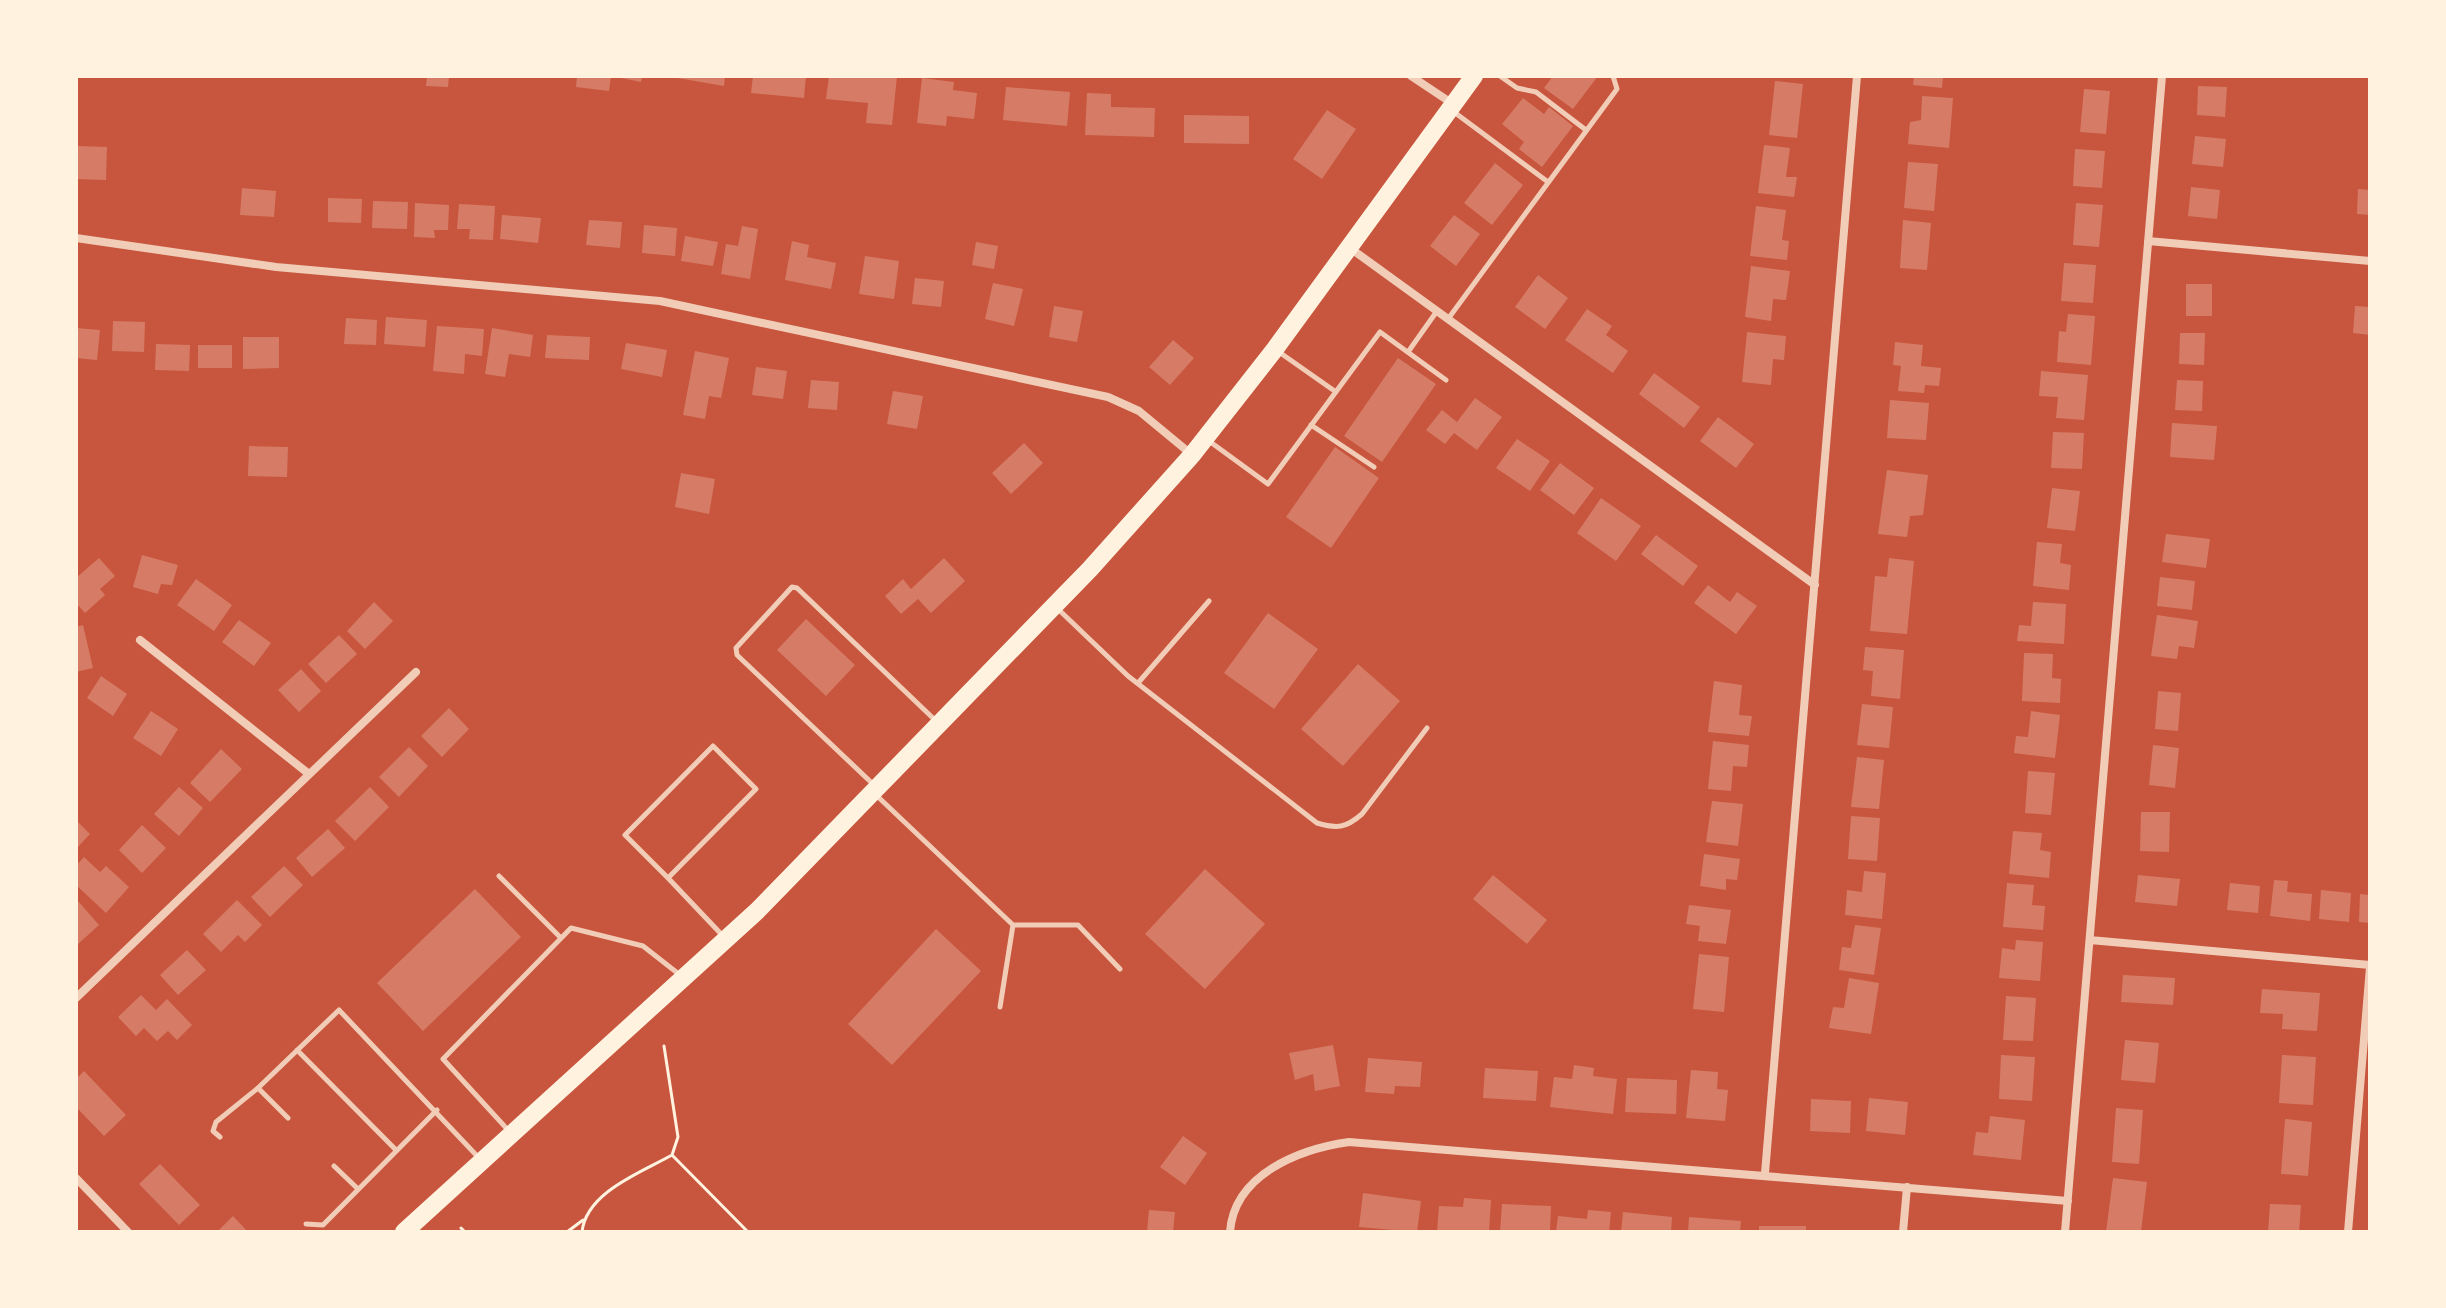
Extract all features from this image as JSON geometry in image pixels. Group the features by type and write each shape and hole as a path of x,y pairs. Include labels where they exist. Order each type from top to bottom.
{"main road":[{"path":"404,1232 727,939 876,791 1054,606 1192,455 1275,349 1474,76"}],"street":[{"path":"1411,76 1451,107"},
{"path":"1765,1173 1857,76"},
{"path":"2065,1232 2162,76"},
{"path":"76,238 276,267 660,301 1108,397 1139,411 1192,455"},
{"path":"2148,241 2370,261"},
{"path":"1349,247 1815,585"},
{"path":"140,640 309,774"},
{"path":"76,998 416,672"},
{"path":"2090,940 2370,966 2348,1232"},
{"path":"1230,1232 1239,1200 1262,1175 1307,1151 1349,1142 1765,1173 2068,1201"},
{"path":"76,1178 128,1232"},
{"path":"1903,1232 1907,1187"}],"lane":[{"path":"1500,76 1517,88 1536,92 1586,130"},
{"path":"1448,319 1617,89 1613,76"},
{"path":"1451,107 1548,182"},
{"path":"1408,352 1437,311"},
{"path":"1205,438 1268,484 1380,332 1446,380"},
{"path":"1275,349 1336,392"},
{"path":"1311,425 1374,467"},
{"path":"940,725 797,588 792,587 736,648 737,655 1013,925 1078,925 1120,969"},
{"path":"1138,683 1209,601"},
{"path":"1054,606 1138,683 1317,823 1335,829 1351,824 1362,814 1427,728"},
{"path":"668,878 756,789 713,746 625,835 727,939"},
{"path":"499,876 561,938"},
{"path":"1000,1007 1013,925"},
{"path":"512,1135 443,1059 571,928 643,946 685,979"},
{"path":"220,1137 213,1131 216,1122 258,1088 339,1010 437,1110 482,1162"},
{"path":"297,1050 396,1150"},
{"path":"258,1088 288,1118"},
{"path":"306,1224 323,1225 437,1110"},
{"path":"334,1166 358,1189"}],"path":[{"path":"567,1232 583,1220 602,1196 672,1155 678,1137 664,1046"},
{"path":"672,1155 748,1232"},
{"path":"582,1232 583,1220"},
{"path":"461,1228 465,1232"}],"building":[{"path":"427,76 449,76 448,87 426,86"},
{"path":"577,76 611,76 609,91 576,87"},
{"path":"612,76 642,76 641,82"},
{"path":"666,76 725,76 724,86"},
{"path":"753,76 806,76 804,98 751,93"},
{"path":"829,76 897,76 892,125 866,123 868,103 826,99"},
{"path":"1553,76 1598,76 1573,109 1544,88"},
{"path":"1914,76 1943,76 1942,88 1913,85"},
{"path":"922,78 954,82 953,90 977,93 974,119 947,116 946,126 917,123"},
{"path":"1775,81 1803,84 1797,138 1769,135"},
{"path":"2198,86 2227,87 2225,117 2197,115"},
{"path":"1006,87 1070,92 1067,126 1003,120"},
{"path":"2084,89 2110,91 2106,134 2080,132"},
{"path":"1087,93 1111,94 1111,107 1155,108 1154,137 1085,135"},
{"path":"1922,96 1953,98 1949,148 1908,144 1910,122 1921,120"},
{"path":"1523,98 1544,114 1549,107 1573,126 1542,167 1519,149 1524,142 1502,124"},
{"path":"1327,110 1356,129 1322,179 1293,159"},
{"path":"1184,115 1249,116 1249,144 1184,143"},
{"path":"2195,136 2226,139 2223,167 2192,164"},
{"path":"1764,145 1790,148 1786,177 1797,177 1794,197 1758,193"},
{"path":"76,146 107,147 106,180 76,179"},
{"path":"2075,149 2105,151 2102,188 2073,186"},
{"path":"1908,162 1938,164 1934,211 1904,208"},
{"path":"1495,163 1523,185 1492,225 1464,203"},
{"path":"2191,187 2220,190 2217,219 2188,216"},
{"path":"242,188 276,191 274,217 240,215"},
{"path":"2358,189 2370,190 2370,215 2357,214"},
{"path":"328,198 362,199 361,223 328,222"},
{"path":"373,201 408,202 407,229 372,228"},
{"path":"415,203 449,205 448,230 434,230 435,238 414,237"},
{"path":"2076,203 2103,205 2099,247 2073,245"},
{"path":"459,204 495,206 493,240 469,239 470,229 457,229"},
{"path":"1756,206 1786,210 1782,240 1789,241 1787,260 1750,256"},
{"path":"502,215 541,218 538,243 500,239"},
{"path":"1454,215 1480,234 1456,266 1430,246"},
{"path":"589,220 622,222 620,248 586,245"},
{"path":"1903,220 1931,223 1927,270 1900,268"},
{"path":"644,225 677,228 675,256 642,253"},
{"path":"742,226 758,229 750,279 721,274 726,244 738,246"},
{"path":"685,236 718,242 713,266 681,261"},
{"path":"792,241 809,245 807,257 836,263 831,289 785,280"},
{"path":"976,242 998,246 994,269 972,265"},
{"path":"865,256 899,261 894,299 859,294"},
{"path":"2064,263 2096,265 2093,303 2061,301"},
{"path":"1751,266 1790,271 1786,300 1773,299 1771,321 1745,317"},
{"path":"1538,275 1568,298 1545,329 1515,307"},
{"path":"915,278 944,281 941,307 912,304"},
{"path":"993,283 1023,289 1014,326 985,319"},
{"path":"2186,284 2212,284 2212,316 2186,316"},
{"path":"1054,306 1083,311 1077,342 1049,337"},
{"path":"2355,306 2370,307 2370,335 2353,333"},
{"path":"1587,309 1612,326 1606,335 1628,351 1613,373 1565,340"},
{"path":"2068,314 2095,316 2091,365 2057,362 2059,331 2066,332"},
{"path":"386,317 427,320 425,347 384,344"},
{"path":"346,318 377,320 376,345 344,344"},
{"path":"113,321 145,322 144,352 112,351"},
{"path":"437,326 484,329 482,356 465,354 464,374 433,371"},
{"path":"76,328 100,330 97,360 76,358"},
{"path":"492,328 533,335 530,357 509,354 505,377 485,374"},
{"path":"1747,332 1786,336 1784,360 1773,359 1771,385 1742,382"},
{"path":"2180,333 2205,333 2204,365 2179,364"},
{"path":"547,335 590,337 589,360 545,358"},
{"path":"243,337 279,337 279,368 243,369"},
{"path":"1173,340 1194,358 1170,385 1149,367"},
{"path":"1895,342 1923,345 1921,366 1941,368 1939,386 1925,385 1924,393 1898,391 1901,366 1893,365"},
{"path":"626,343 667,350 662,377 621,369"},
{"path":"156,344 190,345 189,371 155,370"},
{"path":"198,345 232,345 232,368 198,368"},
{"path":"695,351 729,358 721,398 709,396 705,419 683,415"},
{"path":"1398,358 1436,384 1382,462 1344,436"},
{"path":"756,367 787,371 783,399 752,395"},
{"path":"2041,371 2088,375 2084,420 2056,418 2058,397 2039,396"},
{"path":"1654,373 1700,407 1684,428 1639,394"},
{"path":"811,380 839,382 837,410 808,408"},
{"path":"2177,380 2203,381 2202,411 2175,410"},
{"path":"893,391 923,396 917,429 887,424"},
{"path":"1475,398 1502,417 1477,450 1454,433 1445,444 1426,430 1442,410 1457,422"},
{"path":"1890,400 1929,403 1926,440 1887,438"},
{"path":"1718,417 1754,444 1736,468 1700,441"},
{"path":"2172,423 2217,426 2214,460 2170,457"},
{"path":"2053,432 2084,433 2082,469 2051,468"},
{"path":"1517,439 1550,461 1530,491 1496,468"},
{"path":"1024,443 1043,463 1011,494 992,473"},
{"path":"249,446 288,447 287,477 248,476"},
{"path":"1335,447 1379,478 1331,548 1286,517"},
{"path":"1560,463 1594,488 1574,515 1540,490"},
{"path":"1887,470 1928,475 1923,515 1910,516 1907,537 1878,534"},
{"path":"681,473 715,479 709,514 675,507"},
{"path":"2052,488 2080,491 2075,531 2047,528"},
{"path":"1601,498 1641,526 1616,561 1577,533"},
{"path":"2166,534 2210,539 2206,568 2162,562"},
{"path":"1656,535 1698,566 1683,586 1641,554"},
{"path":"2037,542 2062,544 2060,563 2071,565 2069,590 2033,586"},
{"path":"142,555 178,565 172,585 161,584 158,594 133,587"},
{"path":"99,558 115,576 100,589 105,595 85,613 76,603 76,578"},
{"path":"944,558 965,581 931,613 918,599 901,614 885,596 903,579 911,589"},
{"path":"1889,558 1914,561 1907,634 1870,631 1875,576 1887,577"},
{"path":"2160,577 2195,581 2192,610 2157,606"},
{"path":"196,579 232,605 214,631 177,605"},
{"path":"1708,585 1730,602 1737,592 1757,606 1736,634 1694,603"},
{"path":"374,602 393,621 365,649 347,631"},
{"path":"2033,602 2066,604 2064,644 2017,641 2019,625 2031,626"},
{"path":"1268,613 1318,649 1274,709 1224,673"},
{"path":"2157,615 2198,621 2194,648 2179,646 2177,659 2151,656"},
{"path":"806,619 855,665 826,696 777,650"},
{"path":"239,620 271,643 254,666 222,642"},
{"path":"83,625 93,668 76,672 76,627"},
{"path":"339,635 357,654 326,683 308,664"},
{"path":"1865,647 1904,650 1900,699 1871,696 1873,671 1863,670"},
{"path":"2024,653 2053,654 2052,678 2061,679 2060,703 2022,701"},
{"path":"1358,664 1400,701 1343,766 1301,729"},
{"path":"301,669 321,691 299,712 278,690"},
{"path":"101,676 127,694 113,716 87,698"},
{"path":"1714,681 1742,685 1739,715 1752,716 1749,736 1708,732"},
{"path":"2158,691 2181,693 2178,731 2155,729"},
{"path":"1862,704 1893,707 1889,748 1857,745"},
{"path":"449,708 469,729 442,757 421,736"},
{"path":"151,711 178,729 161,756 133,738"},
{"path":"2031,711 2060,715 2055,758 2014,753 2016,736 2028,737"},
{"path":"1713,741 1749,745 1747,767 1733,766 1731,791 1708,789"},
{"path":"2153,745 2179,748 2175,788 2149,785"},
{"path":"409,747 428,766 399,797 379,777"},
{"path":"221,749 242,769 210,802 190,783"},
{"path":"1857,757 1884,760 1879,809 1851,807"},
{"path":"2028,771 2055,773 2051,815 2025,813"},
{"path":"179,787 203,808 179,836 154,814"},
{"path":"370,787 389,807 355,841 335,821"},
{"path":"1712,801 1743,804 1738,846 1706,842"},
{"path":"2141,812 2170,812 2169,852 2140,851"},
{"path":"1851,816 1880,818 1877,861 1848,859"},
{"path":"76,820 90,834 76,849"},
{"path":"142,825 166,848 142,873 119,850"},
{"path":"328,829 345,848 312,877 296,858"},
{"path":"2013,831 2042,833 2040,850 2051,852 2049,878 2009,874"},
{"path":"1704,854 1740,859 1737,880 1726,879 1726,890 1700,886"},
{"path":"84,857 100,872 106,866 129,887 106,913 76,885 76,866"},
{"path":"284,866 303,885 270,917 251,897"},
{"path":"1205,869 1265,924 1205,989 1145,934"},
{"path":"1864,871 1886,873 1882,919 1845,915 1847,890 1862,892"},
{"path":"1493,875 1547,920 1527,944 1473,899"},
{"path":"2138,875 2180,879 2177,906 2135,902"},
{"path":"2274,880 2288,881 2287,892 2312,894 2310,921 2270,916"},
{"path":"2007,883 2034,885 2032,905 2045,906 2043,930 2003,927"},
{"path":"2230,883 2260,886 2258,913 2227,910"},
{"path":"475,889 521,937 423,1031 377,983"},
{"path":"2321,890 2351,893 2349,922 2319,919"},
{"path":"2360,894 2370,895 2370,923 2359,922"},
{"path":"237,900 262,925 245,942 238,935 221,952 203,934"},
{"path":"78,901 99,925 76,946 76,903"},
{"path":"1689,905 1731,910 1726,944 1698,941 1700,926 1686,924"},
{"path":"1855,925 1881,928 1874,975 1839,970 1842,947 1851,948"},
{"path":"936,929 981,971 892,1065 848,1024"},
{"path":"2016,940 2043,942 2040,981 1999,978 2002,948 2015,950"},
{"path":"187,950 206,970 178,995 160,975"},
{"path":"1699,954 1729,957 1724,1012 1693,1009"},
{"path":"2123,975 2175,978 2173,1005 2121,1002"},
{"path":"1849,978 1879,983 1871,1034 1829,1028 1833,1007 1844,1008"},
{"path":"2262,989 2320,993 2317,1031 2282,1029 2283,1014 2260,1013"},
{"path":"141,995 156,1010 167,999 192,1025 177,1040 168,1031 157,1041 144,1028 136,1036 118,1017"},
{"path":"2006,996 2036,998 2033,1041 2003,1040"},
{"path":"2125,1040 2159,1043 2155,1083 2121,1080"},
{"path":"1333,1045 1340,1086 1315,1091 1313,1074 1295,1080 1289,1053"},
{"path":"2001,1055 2035,1057 2032,1101 1999,1099"},
{"path":"2282,1055 2316,1057 2313,1105 2279,1103"},
{"path":"1368,1058 1422,1062 1420,1087 1395,1086 1394,1094 1365,1092"},
{"path":"1574,1065 1594,1068 1593,1076 1617,1079 1613,1114 1550,1107 1554,1077 1572,1079"},
{"path":"1485,1068 1538,1071 1536,1101 1483,1098"},
{"path":"1691,1070 1718,1072 1717,1089 1728,1090 1725,1121 1686,1118"},
{"path":"84,1071 126,1115 104,1136 76,1107 76,1079"},
{"path":"1627,1078 1677,1080 1676,1114 1625,1112"},
{"path":"1869,1098 1908,1102 1905,1135 1866,1131"},
{"path":"1811,1099 1851,1101 1850,1133 1810,1131"},
{"path":"2116,1108 2143,1110 2139,1164 2112,1162"},
{"path":"1990,1116 2025,1120 2021,1160 1973,1155 1976,1132 1988,1133"},
{"path":"2285,1119 2312,1122 2308,1176 2281,1174"},
{"path":"1183,1136 1207,1153 1185,1185 1160,1167"},
{"path":"160,1164 200,1205 179,1225 139,1184"},
{"path":"2113,1178 2147,1182 2141,1232 2106,1232"},
{"path":"1363,1193 1421,1201 1417,1232 1359,1227"},
{"path":"1464,1198 1491,1200 1489,1232 1437,1232 1439,1206 1463,1207"},
{"path":"1502,1204 1551,1206 1550,1232 1500,1232"},
{"path":"2270,1204 2301,1205 2299,1232 2268,1232"},
{"path":"1149,1210 1175,1212 1173,1232 1147,1232"},
{"path":"1588,1210 1611,1212 1609,1232 1556,1232 1558,1216 1587,1219"},
{"path":"1623,1212 1672,1217 1671,1232 1621,1232"},
{"path":"233,1216 248,1232 217,1232"},
{"path":"1689,1217 1741,1221 1740,1232 1688,1232"},
{"path":"1759,1226 1806,1226 1806,1232 1759,1232"}]}
